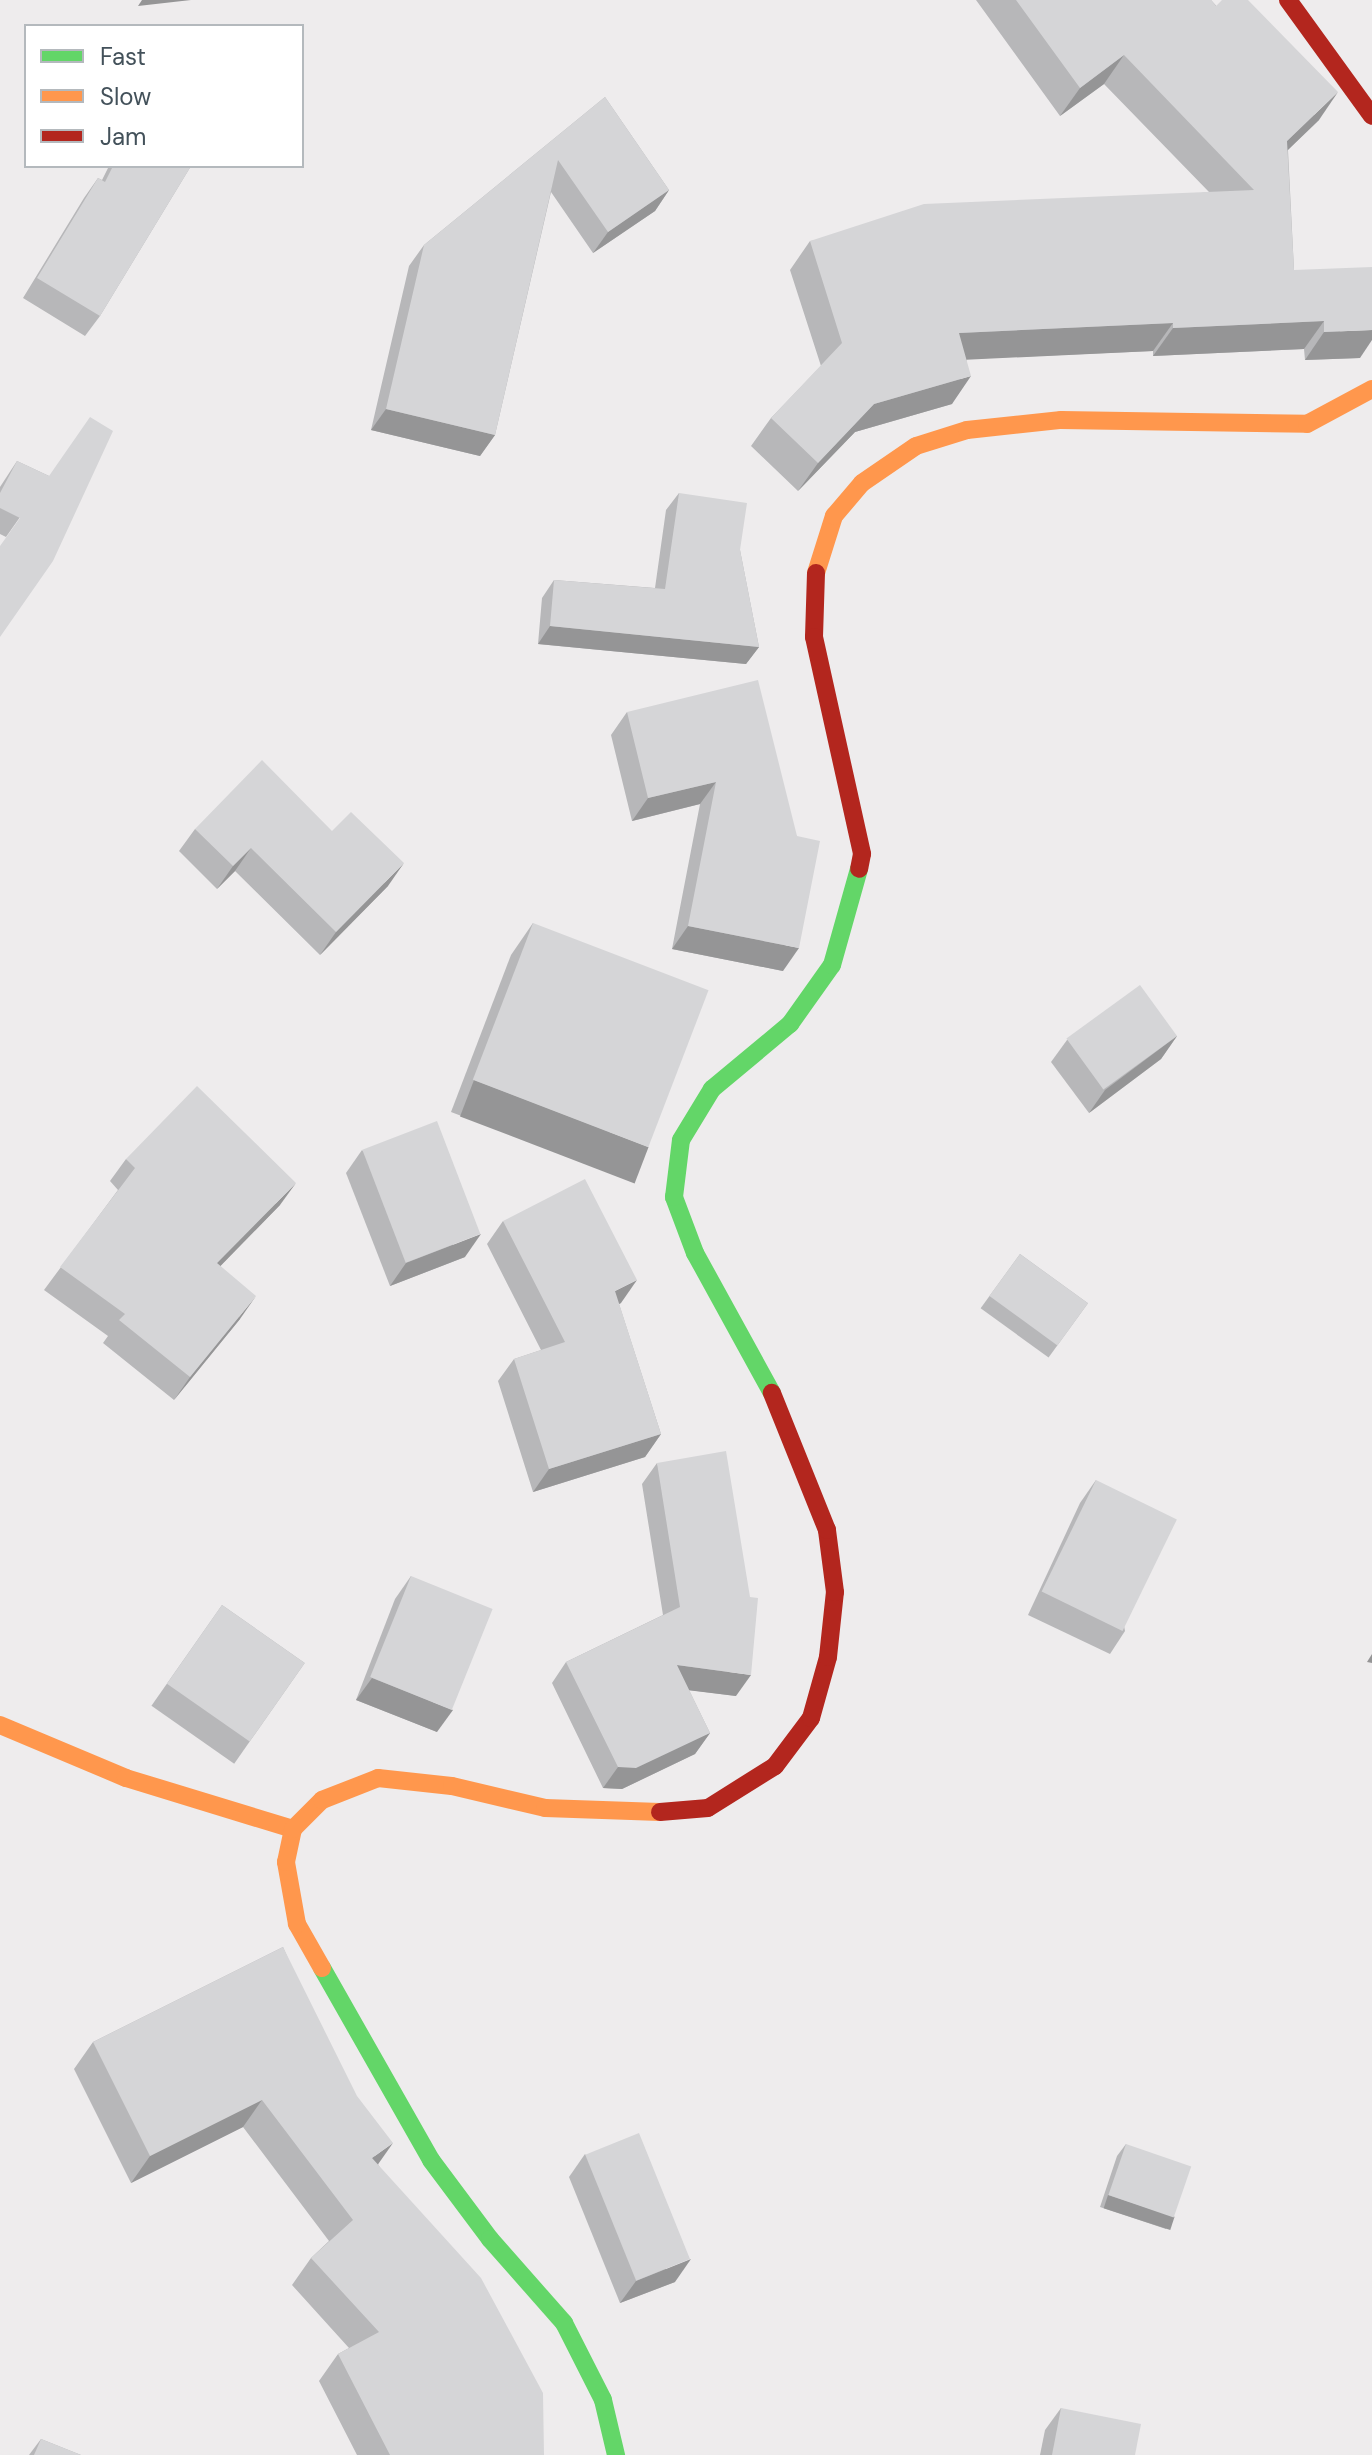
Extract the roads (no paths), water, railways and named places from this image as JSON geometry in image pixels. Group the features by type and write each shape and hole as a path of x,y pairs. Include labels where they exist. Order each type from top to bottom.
{"street":[{"path":"1288,0 1372,116"},
{"path":"616,2455 603,2400 564,2323 490,2239 431,2160 297,1924 286,1862 293,1829 322,1800 378,1778 452,1786 545,1808 630,1815 708,1808 775,1766 811,1718 828,1657 835,1592 827,1530 768,1383 695,1253 674,1197 681,1140 712,1089 790,1024 832,965 851,910 862,854 814,637 815,575 834,516 862,483 916,446 967,430 1061,420 1247,427 1307,424 1372,389"},
{"path":"0,1725 126,1778 293,1829"}]}
